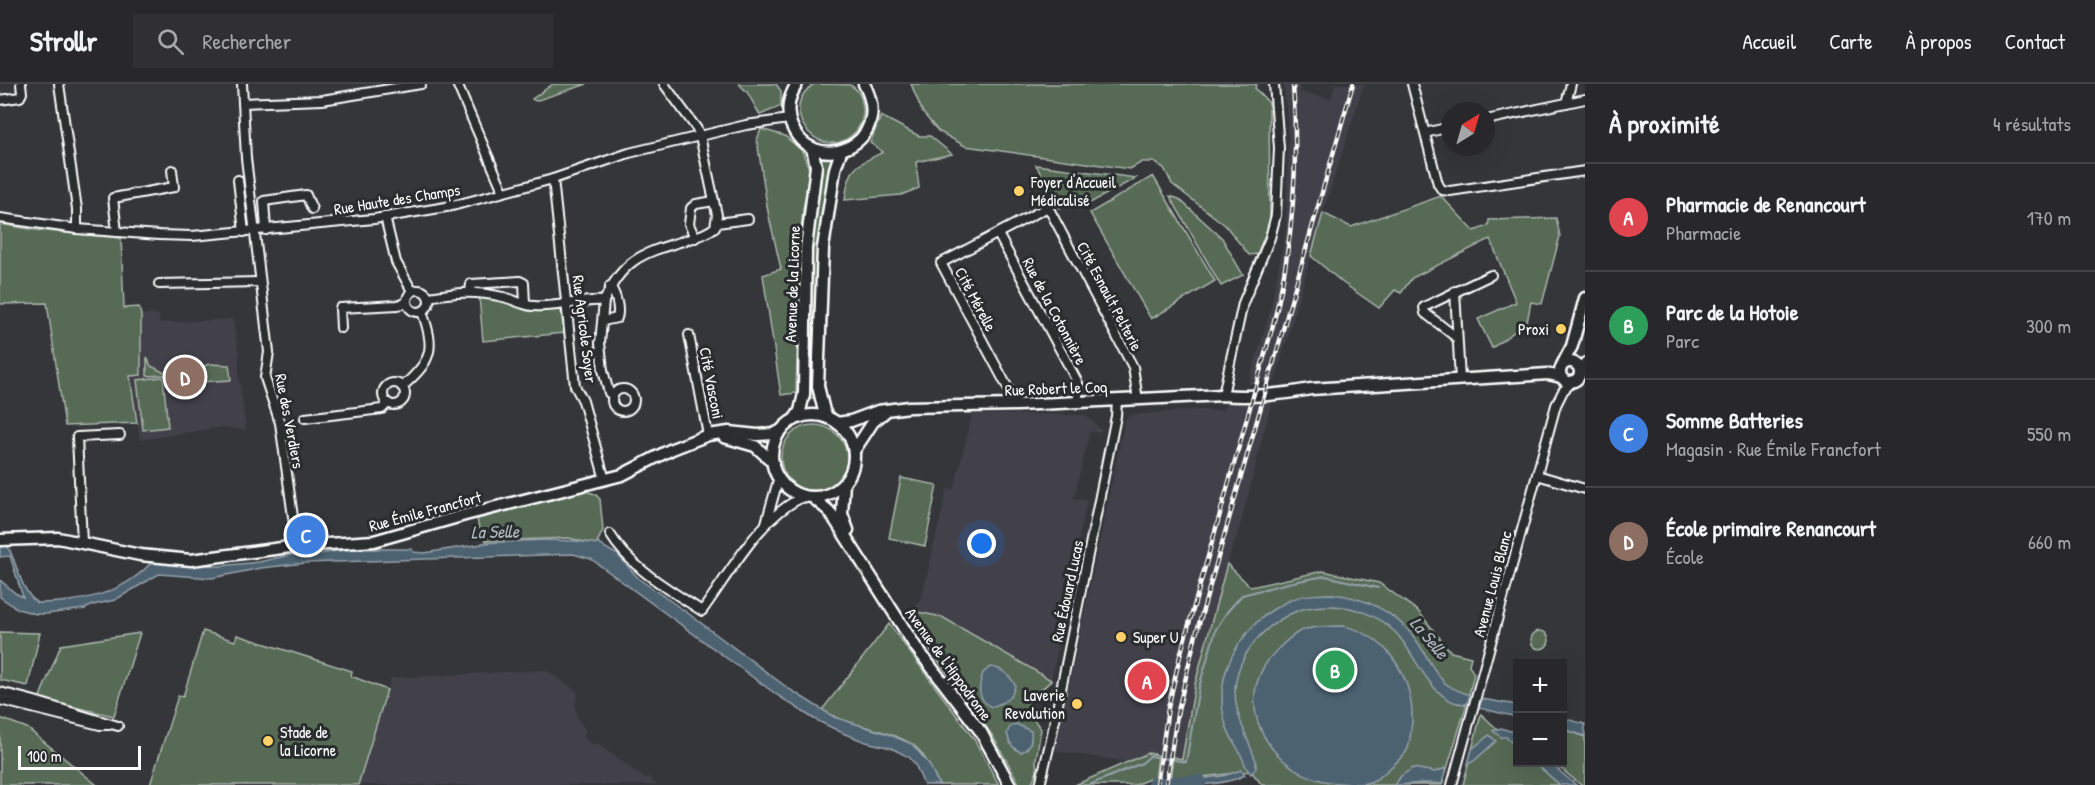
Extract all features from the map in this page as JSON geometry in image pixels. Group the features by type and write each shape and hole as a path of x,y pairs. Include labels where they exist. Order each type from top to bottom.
{"street":[{"path":"0,100 20,97 21,84"},
{"path":"59,84 77,209 76,229"},
{"name":"Rue des Verdiers","path":"242,84 246,158 269,352 265,378 280,423 297,546"},
{"path":"243,103 322,100 421,84"},
{"path":"457,84 502,191"},
{"path":"664,84 700,136 717,223"},
{"path":"792,86 788,105 789,119 798,136 812,148 831,152 841,151 859,140 870,124 873,110 864,84"},
{"path":"1223,395 1243,303 1270,238 1276,215 1279,148 1274,84"},
{"path":"1412,84 1438,184 1442,190 1449,191 1585,171"},
{"path":"1566,103 1571,84"},
{"path":"1495,118 1585,99"},
{"name":"Rue Haute des Champs","path":"0,218 76,229 192,236 385,217 452,206 553,179 629,153 746,125 789,119"},
{"path":"1425,133 1441,129"},
{"name":"Avenue de la Licorne","path":"794,420 800,411 804,394 806,248 816,166 812,148"},
{"name":"Avenue de la Licorne","path":"833,421 824,411 818,386 823,248 835,169 841,151"},
{"path":"117,232 113,198 174,188 172,170"},
{"name":"Rue Agricole Soyer","path":"553,179 576,386 583,401 605,480"},
{"path":"238,180 244,232"},
{"path":"266,230 264,201 306,195 312,208"},
{"path":"694,238 689,224 691,208 696,204 714,201"},
{"name":"Cité Esnault Pelterie","path":"998,234 1048,207 1133,367 1138,400"},
{"path":"385,217 396,262 412,291"},
{"path":"614,395 609,393 603,370 600,343 604,301 610,286 626,265 640,256 710,232 717,223 748,219"},
{"name":"Rue de la Cotonnière","path":"998,234 1078,383 1078,403"},
{"name":"Cité Mérelle","path":"998,234 941,263 1017,405"},
{"path":"1457,338 1425,313 1425,307 1491,275"},
{"path":"470,292 471,284 520,281 524,283 525,304"},
{"path":"159,284 260,282"},
{"path":"603,321 617,318 619,315 615,293 610,286"},
{"path":"422,290 429,297 429,303 422,312 415,312 406,303 408,294 412,291 422,290"},
{"path":"1455,291 1460,380 1548,375 1564,377 1579,377 1580,365 1568,362 1564,377"},
{"path":"429,297 470,292 504,297 534,306 604,301"},
{"name":"Avenue Louis Blanc","path":"1452,785 1585,298"},
{"path":"341,328 340,308 406,303"},
{"path":"402,387 423,366 429,354 431,342 422,312"},
{"name":"Cité Vasconi","path":"689,335 711,435"},
{"name":"Avenue Louis Blanc","path":"1572,346 1580,365"},
{"name":"Rue Robert le Coq","path":"833,421 851,421 878,411 938,405 1078,403 1223,395 1286,388 1311,389 1460,380"},
{"path":"396,383 405,393 403,400 398,404 388,403 383,393 386,387 396,383"},
{"name":"Rue Édouard Lucas","path":"1040,785 1053,731 1116,416 1117,401"},
{"path":"305,418 382,409 388,403"},
{"path":"854,451 873,422 890,410"},
{"path":"605,480 622,475 672,448 711,435 729,432 773,434 794,420 805,416 817,416 833,421 845,431 854,451 852,468 844,483 830,494 796,500 766,524 702,611 631,561 610,534"},
{"path":"782,430 774,445 773,462 779,477 790,489 809,496"},
{"path":"82,543 77,437 120,435"},
{"path":"711,435 755,446 773,462"},
{"path":"1537,475 1585,489"},
{"path":"766,524 779,477"},
{"name":"Rue Émile Francfort","path":"0,540 58,538 140,555 191,560 297,546 374,541 465,515 605,480"},
{"name":"Avenue de l'Hippodrome","path":"844,483 842,514 862,562"},
{"name":"Avenue de l'Hippodrome","path":"809,496 829,511 915,646 981,732 1010,785"},
{"path":"0,693 118,726 100,725 0,699"}],"shaded area":[{"path":"1284,84 1300,84 1300,92 1331,99 1335,84 1364,84 1323,213 1275,381 1248,384 1269,316 1286,230 1288,136"},
{"path":"156,314 160,317 159,323 232,319 239,353 239,378 246,430 222,427 140,440 130,375 141,374 141,315"},
{"path":"1272,400 1241,523 1227,564 1195,684 1182,759 1173,757 1170,785 1155,785 1158,756 1148,753 1128,762 1055,751 1125,420 1130,415 1223,410 1226,402"},
{"path":"972,414 1086,415 1101,430 1100,433 1090,431 1074,498 1087,501 1072,572 1068,572 1053,637 1058,648 1051,680 942,617 913,611 922,596 947,489 954,489"},
{"path":"546,670 578,692 575,704 579,721 586,731 583,736 593,745 596,742 645,779 648,776 656,785 358,785 391,678"}],"green space":[{"path":"553,84 587,84 535,101 532,99"},
{"path":"739,84 776,84 781,91 781,106 760,115 747,92"},
{"path":"814,84 850,85 859,94 863,106 862,119 857,130 844,140 831,143 819,140 808,132 801,121 799,108 803,95"},
{"path":"911,84 1257,84 1255,88 1269,103 1270,222 1257,254 1249,255 1225,225 1172,184 1164,168 1154,162 1142,162 1130,169 965,146 938,131 923,113"},
{"path":"881,116 919,136 930,136 952,154 916,162 919,188 901,195 845,200 851,174 860,165 883,152 870,143"},
{"path":"761,129 785,136 802,151 810,171 803,209 800,249 796,393 781,395 763,275 781,269 768,212 757,140"},
{"path":"819,158 832,158 818,249 815,398 808,398 812,253 821,166"},
{"path":"1036,165 1136,178 1079,209 1075,202 1060,208"},
{"path":"1153,176 1215,281 1151,319 1090,213"},
{"path":"1170,196 1179,199 1222,238 1243,275 1221,286"},
{"path":"1441,196 1474,231 1488,226 1489,220 1556,218 1560,236 1542,304 1531,302 1527,322 1492,348 1478,319 1516,302 1490,239 1412,278 1401,293 1395,290 1379,308 1343,283 1311,256 1323,213 1351,227"},
{"path":"0,224 36,230 121,238 124,308 139,307 141,315 141,375 130,376 137,423 65,426 47,303 0,304"},
{"path":"479,296 502,300 528,311 557,308 561,311 564,333 483,341"},
{"path":"147,357 151,366 163,372 192,371 209,364 229,365 231,380 167,384 165,375 147,376"},
{"path":"163,377 168,427 143,430 137,380"},
{"path":"808,425 820,425 832,430 842,440 847,458 845,471 832,486 820,491 808,491 796,486 786,476 781,464 781,452 786,440 796,430"},
{"path":"901,478 937,485 925,546 889,538"},
{"path":"585,491 595,494 600,499 603,530 596,545 569,538 486,541 480,533 477,519"},
{"path":"1227,564 1251,587 1323,571 1379,583 1418,611 1451,652 1471,657 1469,665 1474,674 1442,785 1262,785 1251,771 1170,781 1173,757 1182,759 1195,684"},
{"path":"913,611 942,617 1051,680 1029,702 1034,720 1041,729 1036,760 1037,771 1031,785 1020,785 992,735 909,621"},
{"path":"889,624 974,739 999,785 939,785 923,756 910,743 889,733 832,716 822,710"},
{"name":"Stade de la Licorne","path":"203,631 235,641 237,635 352,671 351,676 387,690 358,785 150,785 178,696 183,697"},
{"path":"1536,631 1544,631 1549,636 1547,647 1536,649 1531,644 1531,636"},
{"path":"0,632 40,633 28,686 0,680"},
{"path":"140,633 114,716 39,699 61,645"},
{"path":"1481,714 1513,743 1513,767 1540,767 1560,785 1463,785"},
{"path":"0,718 27,728 97,785 0,785"},
{"path":"1567,730 1585,737 1585,785 1581,785 1559,767 1567,767"},
{"path":"1148,753 1158,755 1155,781 1149,779 1135,785 1075,785"}],"water":[{"path":"546,540 599,544 618,555 639,579 789,689 834,717 912,744 929,764 939,785 924,785 915,764 909,757 891,748 845,734 814,719 777,695 591,559 573,554 306,563 261,568 212,578 159,574 115,600 85,609 46,614 18,609 0,597 0,580 23,597 10,556 0,557 0,546 7,545 31,598 37,603 53,603 83,599 112,590 138,575 150,564 157,562 220,566 259,562 289,555 351,549 412,549 413,552 424,553 482,543"},
{"path":"1334,594 1368,603 1398,620 1414,637 1445,683 1470,695 1467,704 1455,703 1444,697 1426,678 1396,633 1374,617 1339,606 1300,610 1266,630 1253,644 1239,669 1235,693 1236,705 1256,761 1256,768 1251,774 1229,733 1223,713 1222,695 1230,660 1238,644 1249,630 1277,607 1303,596"},
{"path":"1343,626 1360,631 1387,651 1397,664 1410,696 1412,713 1407,750 1379,777 1363,784 1324,781 1294,769 1266,740 1258,723 1255,705 1256,686 1263,667 1287,641 1306,629"},
{"path":"990,667 1005,673 1015,685 1010,697 991,707 983,700 980,692 983,673"},
{"path":"1482,699 1513,704 1513,716 1479,708"},
{"path":"1567,719 1585,724 1585,736 1567,730"},
{"path":"1016,724 1031,731 1030,744 1021,752 1011,745 1007,733 1010,727"},
{"path":"1501,728 1513,732 1513,743 1506,737 1501,737 1493,731"},
{"path":"1489,735 1496,741 1468,764 1472,749"},
{"path":"1540,767 1555,767 1576,785 1560,785"},
{"path":"1413,768 1435,772 1446,768 1442,784 1395,785 1401,776"},
{"path":"1241,770 1245,775 1230,781 1180,785 1180,781 1223,776"}],"waterway":[{"path":"1089,785 1142,763 1150,756 1186,762 1199,687 1216,629 1242,595 1325,576 1378,588"},
{"name":"La Selle","path":"1154,785 1199,782"}],"railway":[{"path":"1157,785 1168,708 1180,656 1279,299 1289,238 1295,177 1293,84"},
{"path":"1166,785 1177,715 1195,638 1353,84"}],"place":[{"name":"Foyer d'Accueil Médicalisé","path":"1019,191"},
{"name":"Proxi","path":"1561,329"},
{"name":"École primaire Renancourt","path":"185,377"},
{"name":"Somme Batteries","path":"306,535"},
{"name":"Super U","path":"1121,637"},
{"name":"Parc de la Hotoie","path":"1335,670"},
{"name":"Pharmacie de Renancourt","path":"1147,681"},
{"name":"Laverie Revolution","path":"1077,704"},
{"name":"Stade de la Licorne","path":"268,741"}]}
